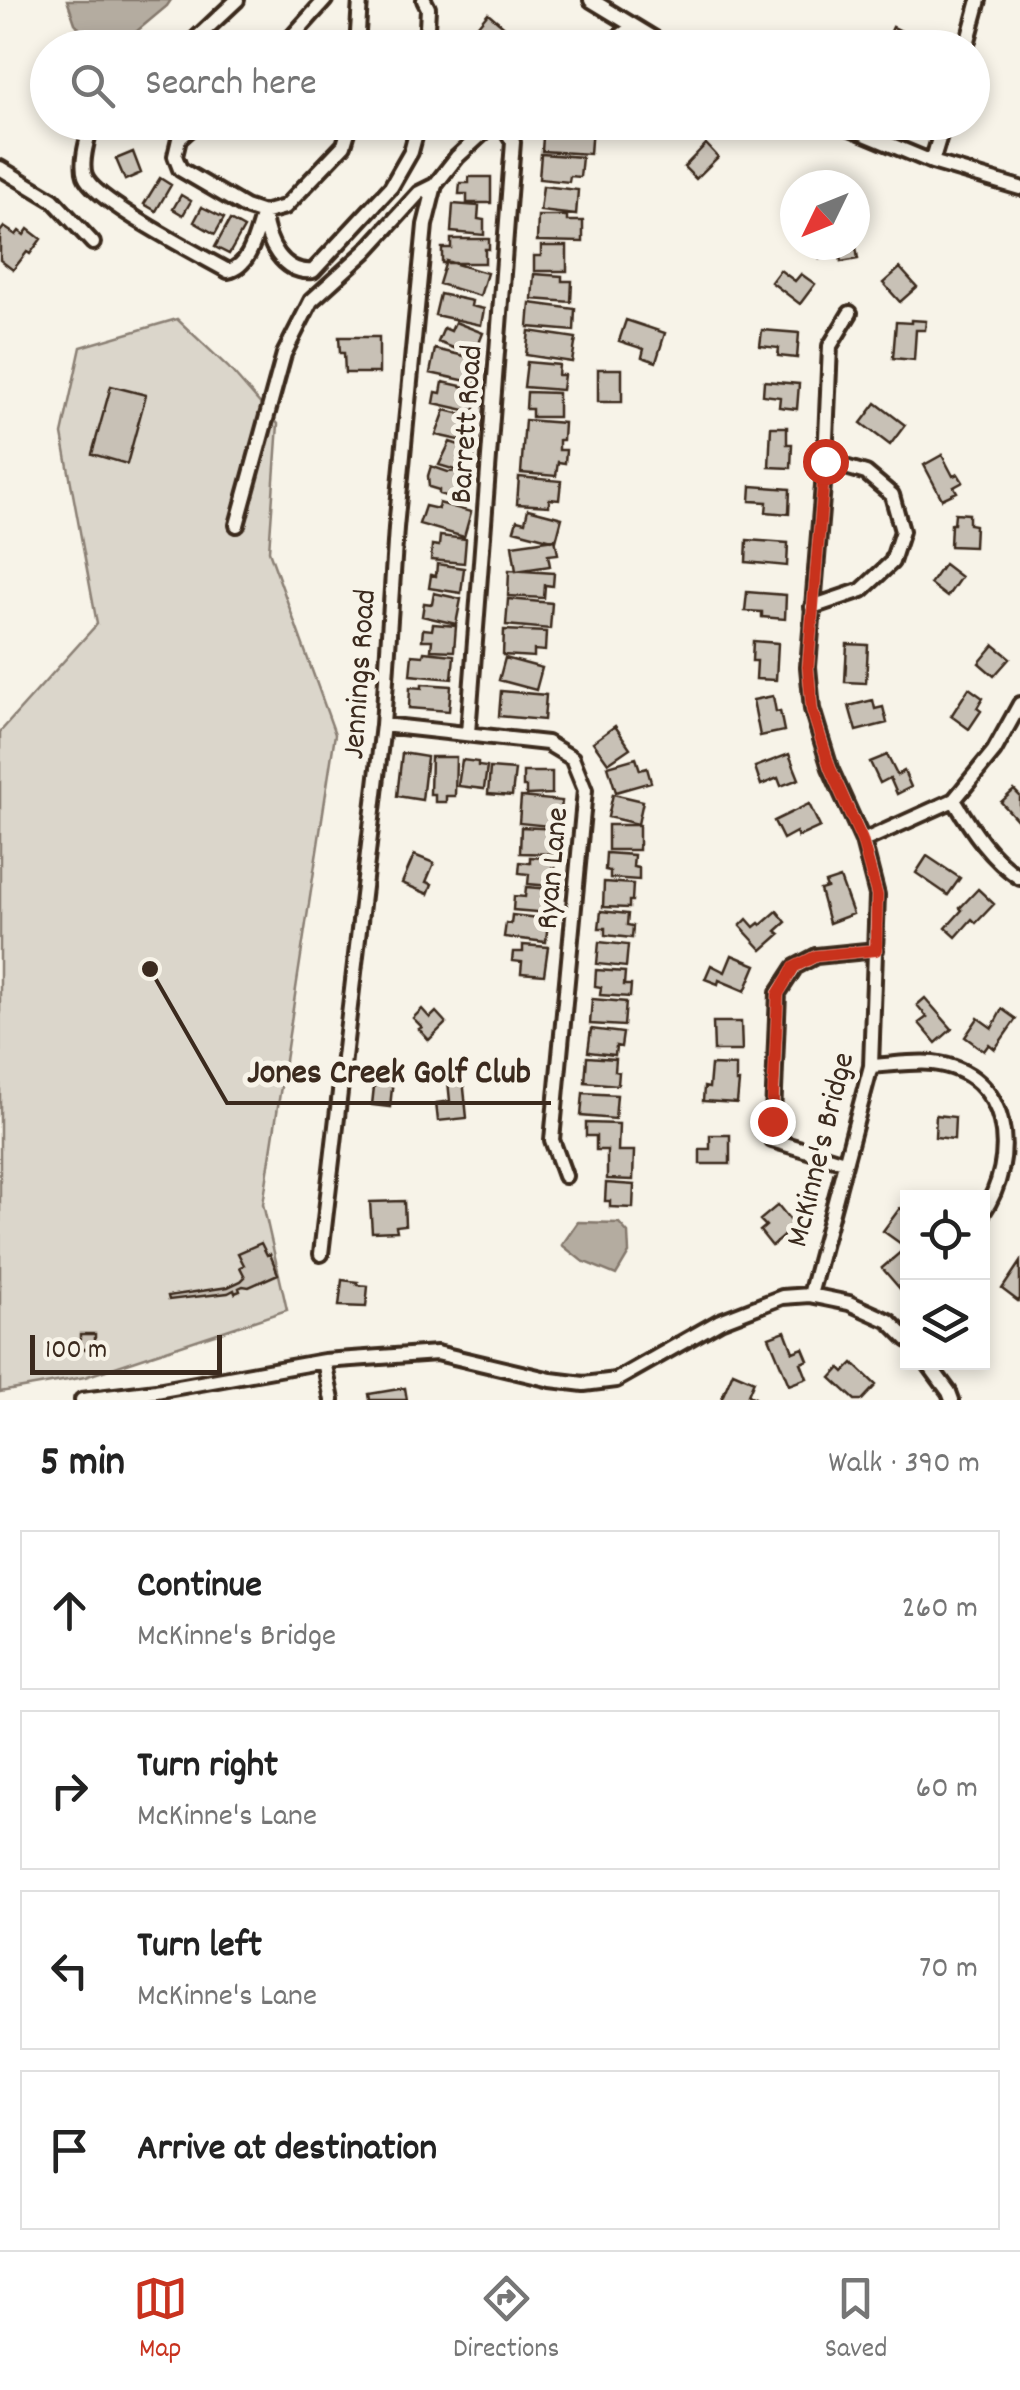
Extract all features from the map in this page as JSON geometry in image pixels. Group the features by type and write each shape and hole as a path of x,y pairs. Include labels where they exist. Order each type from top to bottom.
{"street":[{"path":"205,30 237,0"},
{"path":"298,30 326,0"},
{"path":"358,30 360,0"},
{"path":"424,0 428,8 427,30"},
{"path":"591,0 638,30"},
{"path":"971,30 979,0"},
{"path":"629,30 633,27"},
{"path":"89,140 84,166 90,184 109,201 228,271 240,267 247,258 264,213"},
{"path":"179,140 175,156 180,168 245,207 264,213 284,207 346,140"},
{"path":"264,213 272,247 285,263 296,270 313,271 390,187 414,140"},
{"name":"Jennings Road","path":"321,1254 383,724 425,225 435,186 457,157 477,140"},
{"name":"Barrett Road","path":"468,733 512,140"},
{"path":"879,140 932,162 1020,188"},
{"path":"932,162 939,140"},
{"path":"0,168 54,200 94,243"},
{"path":"237,525 284,354 312,301 366,251 419,193 435,186"},
{"name":"McKinne's Bridge","path":"810,1295 871,1066 876,950 877,895 862,840 830,768 812,710 808,667 830,346 850,313"},
{"path":"812,607 862,590 892,562 902,532 892,495 866,473 825,461"},
{"path":"862,840 954,800 994,751 1020,704"},
{"name":"Ryan Lane","path":"383,724 548,743 572,758 585,790 552,1140 566,1176"},
{"path":"954,800 975,835 1020,878"},
{"path":"844,1162 772,1140 778,994 794,967 816,956 876,950"},
{"path":"871,1066 933,1063 961,1071 992,1098 1002,1118 1004,1146 1003,1169 990,1197"},
{"path":"82,1400 324,1361 437,1353 551,1380 584,1384 616,1380 720,1321 782,1297 810,1295 850,1303 889,1321 900,1332"},
{"path":"324,1361 332,1400"},
{"path":"933,1370 952,1400"}],"shaded area":[{"path":"67,0 171,0 138,30 81,30"},
{"path":"177,319 228,367 278,424 269,551 335,734 263,1204 287,1310 85,1377 0,1392 0,732 97,624 62,434 81,347"},
{"path":"578,1222 619,1223 628,1233 629,1253 616,1275 582,1261 562,1245"}],"building":[{"path":"488,13 508,30 474,30"},
{"path":"543,140 591,140 590,154 542,151"},
{"path":"706,144 718,157 696,179 684,167"},
{"path":"133,152 141,173 125,180 116,159"},
{"path":"541,154 582,157 580,177 570,176 569,182 539,179"},
{"path":"469,177 491,177 491,203 467,203 467,194 459,194 460,183 469,183"},
{"path":"160,178 171,185 156,211 144,204"},
{"path":"543,186 578,190 576,215 540,211"},
{"path":"181,195 191,201 183,215 173,209"},
{"path":"453,204 479,206 478,219 484,220 484,235 451,232"},
{"path":"202,207 224,218 215,234 194,222"},
{"path":"538,216 567,216 567,221 583,221 583,242 537,241"},
{"path":"230,220 244,228 229,254 215,247"},
{"path":"4,227 16,235 19,231 24,235 28,229 41,239 13,270 0,260 0,232"},
{"path":"451,239 489,239 485,263 442,263 442,248 451,248"},
{"path":"541,246 567,246 567,271 534,271 534,256 541,256"},
{"path":"446,261 487,273 480,296 439,284"},
{"path":"900,268 917,287 900,302 883,283"},
{"path":"780,270 795,281 801,274 815,284 800,304 771,282"},
{"path":"534,274 562,276 562,281 572,281 571,302 532,299"},
{"path":"440,294 472,301 471,306 484,309 481,325 435,315"},
{"path":"530,303 575,309 574,331 528,327"},
{"path":"626,320 665,333 656,362 642,357 644,349 619,341"},
{"path":"926,321 925,330 916,330 914,360 893,358 896,322"},
{"path":"455,322 483,333 474,356 438,342 444,328 451,331"},
{"path":"762,330 799,333 797,358 778,356 779,348 760,346"},
{"path":"529,331 576,338 572,362 526,355"},
{"path":"339,337 379,337 379,373 345,373"},
{"path":"435,349 481,360 476,383 430,373"},
{"path":"527,362 559,365 558,375 564,375 562,390 524,387"},
{"path":"598,369 622,369 622,402 598,402"},
{"path":"764,381 799,384 797,409 779,407 780,397 763,395"},
{"path":"443,382 479,390 474,412 434,403"},
{"path":"111,386 146,395 127,464 92,454"},
{"path":"527,392 558,393 558,417 532,417 532,409 526,409"},
{"path":"876,403 905,425 890,445 861,423"},
{"path":"445,410 478,418 472,443 436,435"},
{"path":"525,420 564,423 559,450 566,450 565,463 558,462 556,476 521,473"},
{"path":"771,427 787,427 787,444 792,444 791,468 769,467"},
{"path":"450,442 476,446 469,497 453,498 429,487 431,466 459,471 439,465"},
{"path":"942,455 953,476 958,474 963,482 954,487 957,492 942,499 924,465"},
{"path":"519,477 561,481 559,500 549,499 549,506 517,504"},
{"path":"751,486 790,489 789,514 766,512 767,502 750,501"},
{"path":"439,503 471,512 464,537 419,524 425,506 438,509"},
{"path":"528,509 562,518 556,541 514,530 517,520 525,522"},
{"path":"955,513 969,514 969,524 975,525 974,547 950,546"},
{"path":"440,536 466,539 464,563 431,560 432,545 439,546"},
{"path":"555,539 558,554 548,555 550,566 516,571 512,545"},
{"path":"747,540 788,543 787,566 746,562"},
{"path":"437,564 464,568 461,593 429,588"},
{"path":"944,564 961,577 947,597 930,584"},
{"path":"509,570 554,573 553,586 545,585 544,598 508,596"},
{"path":"747,592 786,595 785,619 745,611"},
{"path":"434,593 461,599 456,624 422,616 424,603 432,604"},
{"path":"508,599 552,603 550,629 506,625"},
{"path":"433,624 456,626 454,651 431,650 432,640 422,640 423,629 432,630"},
{"path":"504,630 546,632 545,651 534,650 534,657 503,655"},
{"path":"753,641 778,643 776,680 756,679"},
{"path":"847,644 868,645 866,683 845,682"},
{"path":"994,645 1010,658 994,676 979,663"},
{"path":"424,652 454,655 452,679 410,675 412,655 423,656"},
{"path":"505,658 542,668 536,690 499,680"},
{"path":"422,684 451,686 449,711 409,708 410,687 422,688"},
{"path":"969,688 983,698 977,708 981,711 969,729 951,716"},
{"path":"501,691 546,695 544,720 499,716"},
{"path":"773,696 784,731 760,736 753,700"},
{"path":"873,700 875,709 883,707 887,723 856,731 849,706"},
{"path":"615,726 630,748 608,763 593,742"},
{"path":"402,753 427,757 422,800 397,796"},
{"path":"789,754 799,779 781,786 778,778 761,785 755,767"},
{"path":"887,755 897,775 904,771 911,787 897,794 890,778 880,783 870,762"},
{"path":"431,757 456,757 455,796 446,796 446,802 435,802 435,794 430,794"},
{"path":"636,758 640,770 647,768 651,782 616,792 608,766"},
{"path":"462,760 487,767 484,789 458,786"},
{"path":"490,768 515,770 512,796 488,794"},
{"path":"523,772 552,772 552,794 526,795"},
{"path":"1014,790 1020,796 1020,823 1001,802"},
{"path":"613,794 643,801 638,824 608,817"},
{"path":"521,797 562,801 559,827 519,823"},
{"path":"809,804 820,827 783,839 774,821"},
{"path":"608,825 639,825 639,850 608,850"},
{"path":"521,827 558,829 557,854 520,853"},
{"path":"606,853 634,855 633,867 639,868 639,880 610,878 610,871 605,870"},
{"path":"414,855 434,863 426,882 432,884 428,894 402,883"},
{"path":"927,856 960,878 948,895 916,873"},
{"path":"530,857 556,859 551,886 528,884 529,874 519,873 520,862 530,863"},
{"path":"840,878 853,914 829,923 820,890 827,888 825,883"},
{"path":"604,882 633,884 629,908 603,907"},
{"path":"526,887 550,889 548,913 513,910 514,896 525,897"},
{"path":"978,889 994,904 976,923 972,919 956,937 946,928"},
{"path":"601,911 628,914 632,938 605,935 605,928 599,928"},
{"path":"777,911 786,922 776,931 780,934 762,950 740,926 747,919 754,927 761,925"},
{"path":"512,915 548,919 546,942 504,937"},
{"path":"599,942 628,945 626,967 597,964"},
{"path":"523,945 548,947 544,975 521,973 522,962 512,961 513,952 523,952"},
{"path":"732,955 756,965 745,991 719,980 718,984 705,979 711,965 725,972"},
{"path":"596,970 625,972 624,985 631,985 630,997 600,995 601,987 595,986"},
{"path":"925,998 952,1029 936,1043 919,1023 927,1017 917,1005"},
{"path":"592,999 626,1002 624,1026 590,1024"},
{"path":"422,1009 430,1018 436,1012 446,1023 429,1040 413,1018"},
{"path":"1002,1009 1016,1019 995,1049 989,1044 984,1051 965,1037 978,1018 992,1028"},
{"path":"713,1022 741,1022 742,1051 714,1051"},
{"path":"591,1029 623,1033 615,1055 588,1052"},
{"path":"587,1057 616,1059 618,1085 585,1082"},
{"path":"711,1065 736,1066 737,1103 703,1101 704,1087 709,1088"},
{"path":"375,1077 393,1079 390,1107 372,1105"},
{"path":"463,1079 467,1118 438,1121 436,1103 450,1101 448,1081"},
{"path":"583,1093 617,1095 615,1119 581,1116"},
{"path":"936,1115 955,1117 954,1139 935,1137"},
{"path":"586,1123 619,1124 618,1151 634,1151 633,1180 607,1179 607,1150 596,1150 596,1136 586,1136"},
{"path":"710,1135 730,1135 730,1164 700,1164 700,1149 710,1149"},
{"path":"606,1183 634,1185 633,1208 610,1207 610,1201 605,1201"},
{"path":"404,1201 405,1225 396,1226 397,1231 372,1232 370,1202"},
{"path":"778,1205 795,1226 772,1246 760,1231 766,1226 760,1220"},
{"path":"900,1208 900,1243 883,1231"},
{"path":"261,1243 278,1274 243,1286 235,1293 234,1290 169,1300 168,1296 228,1287 241,1281 245,1277 240,1267 244,1265 238,1253"},
{"path":"900,1253 900,1289 882,1268"},
{"path":"1020,1262 1020,1299 1018,1301 1002,1289"},
{"path":"342,1280 368,1286 366,1307 339,1306"},
{"path":"785,1331 793,1352 803,1348 808,1360 801,1363 807,1378 789,1385 769,1337"},
{"path":"80,1334 95,1334 95,1349 80,1349"},
{"path":"853,1363 876,1385 862,1400 855,1400 831,1378 840,1368 844,1372"},
{"path":"733,1372 754,1381 748,1395 754,1400 721,1400"},
{"path":"405,1388 407,1400 370,1400 369,1394"}],"place":[{"name":"Jones Creek Golf Club","path":"150,969"}],"route":[{"path":"772,1121 778,994 794,967 816,956 876,950 877,895 862,840 830,768 812,710 808,667 825,461"}]}
